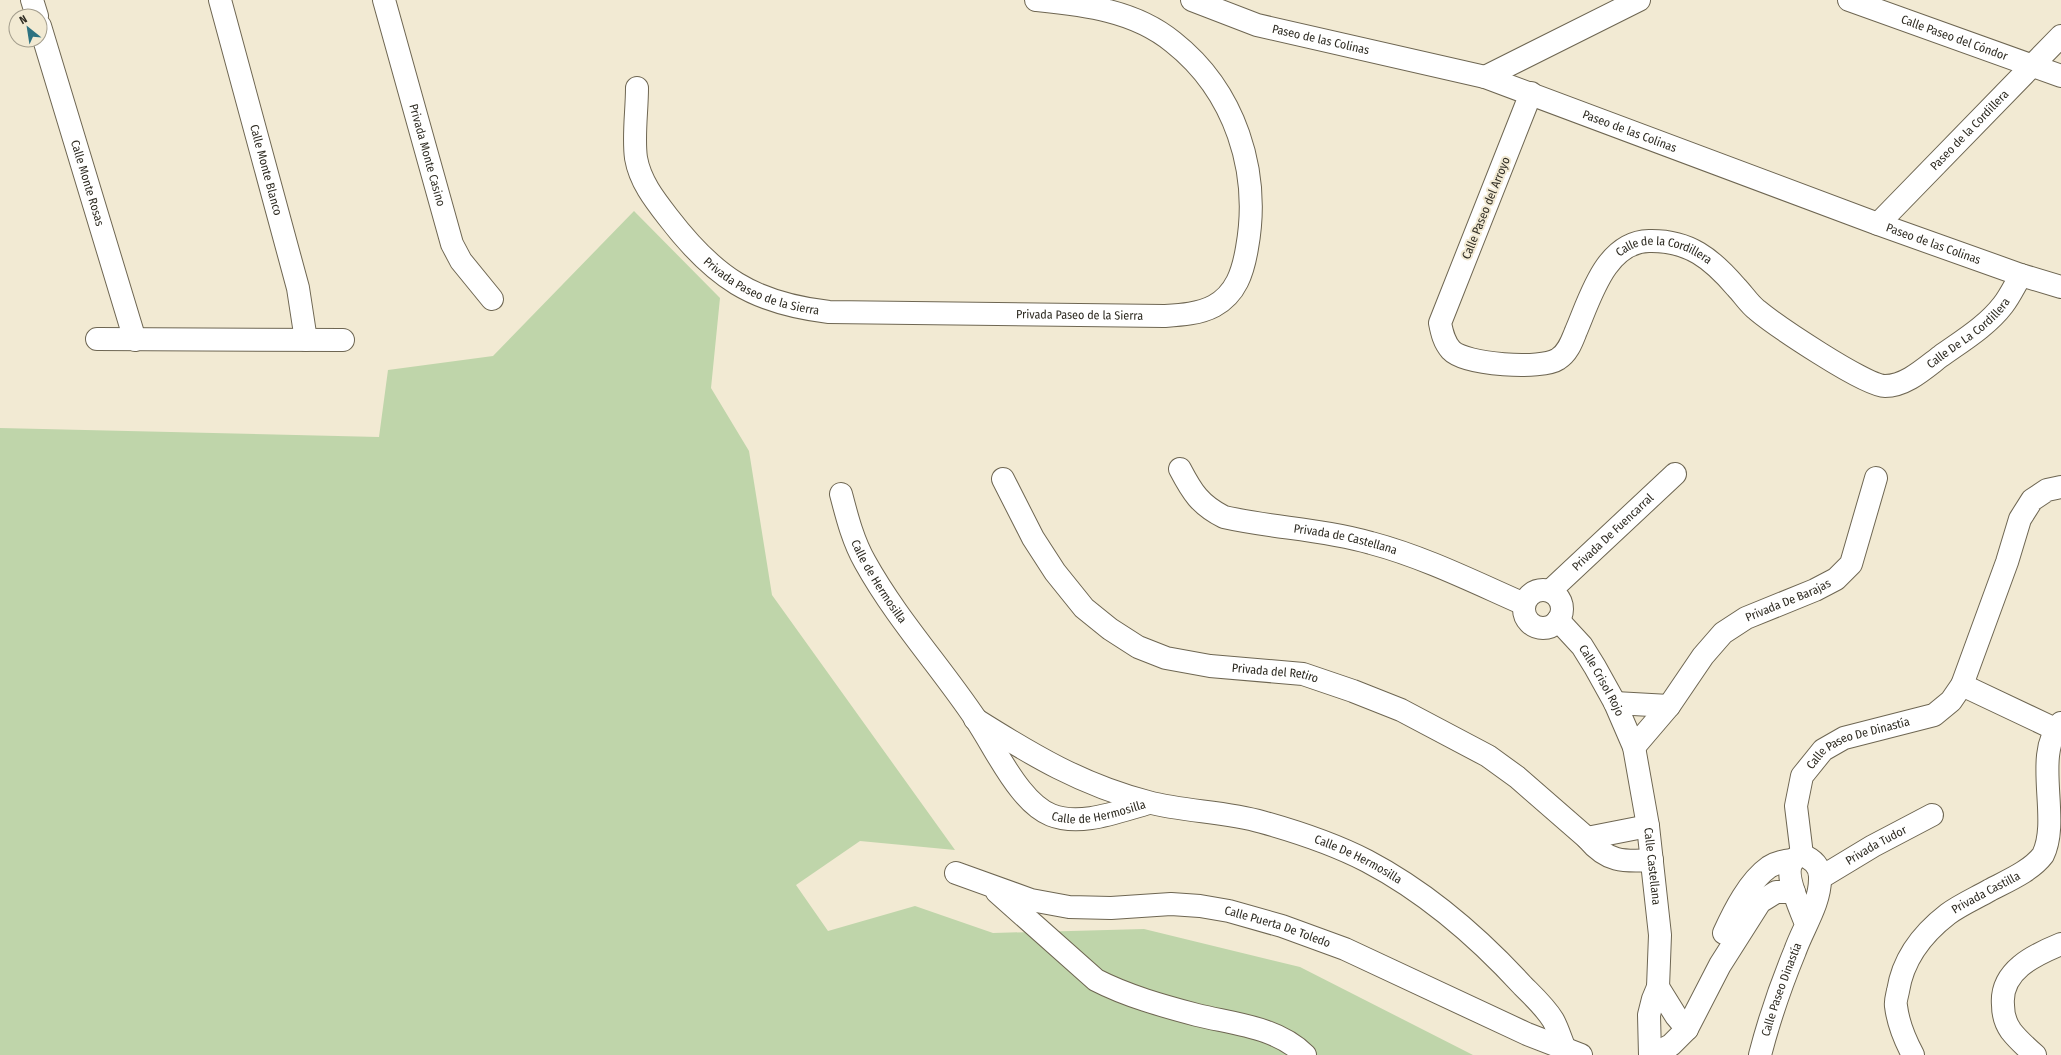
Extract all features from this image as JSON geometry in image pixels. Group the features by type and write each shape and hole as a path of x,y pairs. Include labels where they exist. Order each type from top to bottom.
{"street":[{"name":"Calle Monte Blanco","path":"220,0 298,288 306,340"},
{"name":"Privada Monte Casino","path":"384,0 452,244 461,261 492,299"},
{"name":"Privada Paseo de la Sierra","path":"638,88 636,158 644,181 654,199 705,261 733,283 763,297 800,309 829,312 1164,316 1188,315 1214,306 1236,286 1242,272 1250,229 1251,184 1242,143 1228,109 1214,85 1195,62 1172,41 1137,20 1100,8 1036,0"},
{"name":"Paseo de las Colinas","path":"1192,0 1256,25 1485,77 1532,93 1878,224 2021,275 2061,287"},
{"path":"1485,77 1639,0"},
{"name":"Calle Paseo del Cóndor","path":"1849,0 2061,76"},
{"name":"Paseo de la Cordillera","path":"1878,224 2061,36"},
{"name":"Calle Monte Rosas","path":"47,48 135,340"},
{"name":"Calle Paseo del Arroyo","path":"1440,323 1532,93"},
{"name":"Calle de la Cordillera","path":"1440,323 1442,336 1452,351 1463,358 1482,363 1545,365 1558,359 1568,349 1600,276 1613,258 1626,248 1647,241 1671,242 1700,252 1720,268 1756,309 1848,371 1869,382 1884,386 1906,381"},
{"name":"Calle De La Cordillera","path":"1906,381 1972,334 2002,306 2021,275"},
{"path":"97,339 343,340"},
{"name":"Privada de Castellana","path":"1180,469 1196,497 1210,510 1224,516 1252,523 1338,535 1372,543 1440,567 1524,604"},
{"name":"Privada De Fuencarral","path":"1550,591 1675,474"},
{"name":"Privada De Barajas","path":"1634,747 1669,706 1703,656 1723,634 1746,618 1815,590 1836,579 1851,564 1857,550 1876,478"},
{"name":"Privada del Retiro","path":"1003,479 1034,538 1055,572 1084,608 1110,629 1138,647 1166,658 1210,666 1303,674 1353,690 1401,710 1488,756 1517,777 1587,838"},
{"name":"Calle Paseo De Dinastía","path":"1798,858 1796,806 1802,776 1823,750 1844,738 1934,715 1951,701 1962,686 2007,562 2020,519 2032,500 2047,490 2061,488"},
{"name":"Calle de Hermosilla","path":"840,494 852,534 876,580 975,719 1021,790 1041,809 1051,815 1062,818 1103,816 1149,802"},
{"path":"1544,589 1550,591 1556,595 1562,607 1558,620 1548,627 1535,626 1525,617 1524,604 1531,593 1544,589"},
{"name":"Calle Crisol Rojo","path":"1558,620 1582,646 1615,703 1634,747"},
{"path":"1962,686 2058,726"},
{"path":"1615,703 1669,706"},
{"name":"Calle de Hermosilla","path":"975,719 1063,772 1149,802"},
{"name":"Privada Castilla","path":"1913,1055 1905,1040 1896,1005 1901,974 1920,940 1948,914 2026,869 2042,855 2052,835 2052,797 2049,775 2051,746 2058,726"},
{"name":"Calle Castellana","path":"1634,747 1648,826 1660,935 1658,987 1653,999 1649,1016 1651,1055"},
{"name":"Calle De Hermosilla","path":"1149,802 1260,821 1311,837 1367,861 1441,910 1505,966 1544,1006 1573,1052"},
{"name":"Privada Tudor","path":"1820,878 1873,846 1932,815"},
{"path":"1587,838 1648,826"},
{"path":"1587,838 1594,846 1610,858 1631,862 1652,860"},
{"path":"1720,965 1719,947 1739,905 1753,883 1770,866 1798,858 1811,858 1817,866 1820,878"},
{"path":"1798,858 1789,868 1790,878 1806,924"},
{"name":"Calle Puerta De Toledo","path":"956,873 1031,900 1069,906 1111,908 1171,904 1200,906 1236,913 1282,926 1346,949 1527,1034 1573,1052"},
{"name":"Calle Paseo Dinastía","path":"1760,1055 1779,995 1814,906 1820,878"},
{"path":"988,885 1096,980 1115,990 1136,997 1195,1014 1264,1031 1291,1043 1305,1055"},
{"path":"1651,1055 1671,1045 1687,1029 1720,965 1760,902 1776,892 1794,892"},
{"path":"2035,1055 2011,1030 2003,1013 2002,997 2007,981 2019,966 2038,954 2061,944"},
{"path":"1658,987 1676,1016 1687,1029"},
{"path":"1527,1034 1530,1009 1529,992"}],"green space":[{"path":"634,211 720,298 711,388 749,451 772,595 955,850 860,841 796,885 828,931 915,906 993,933 1144,929 1300,967 1473,1055 0,1055 0,428 379,437 388,370 493,356"}]}
